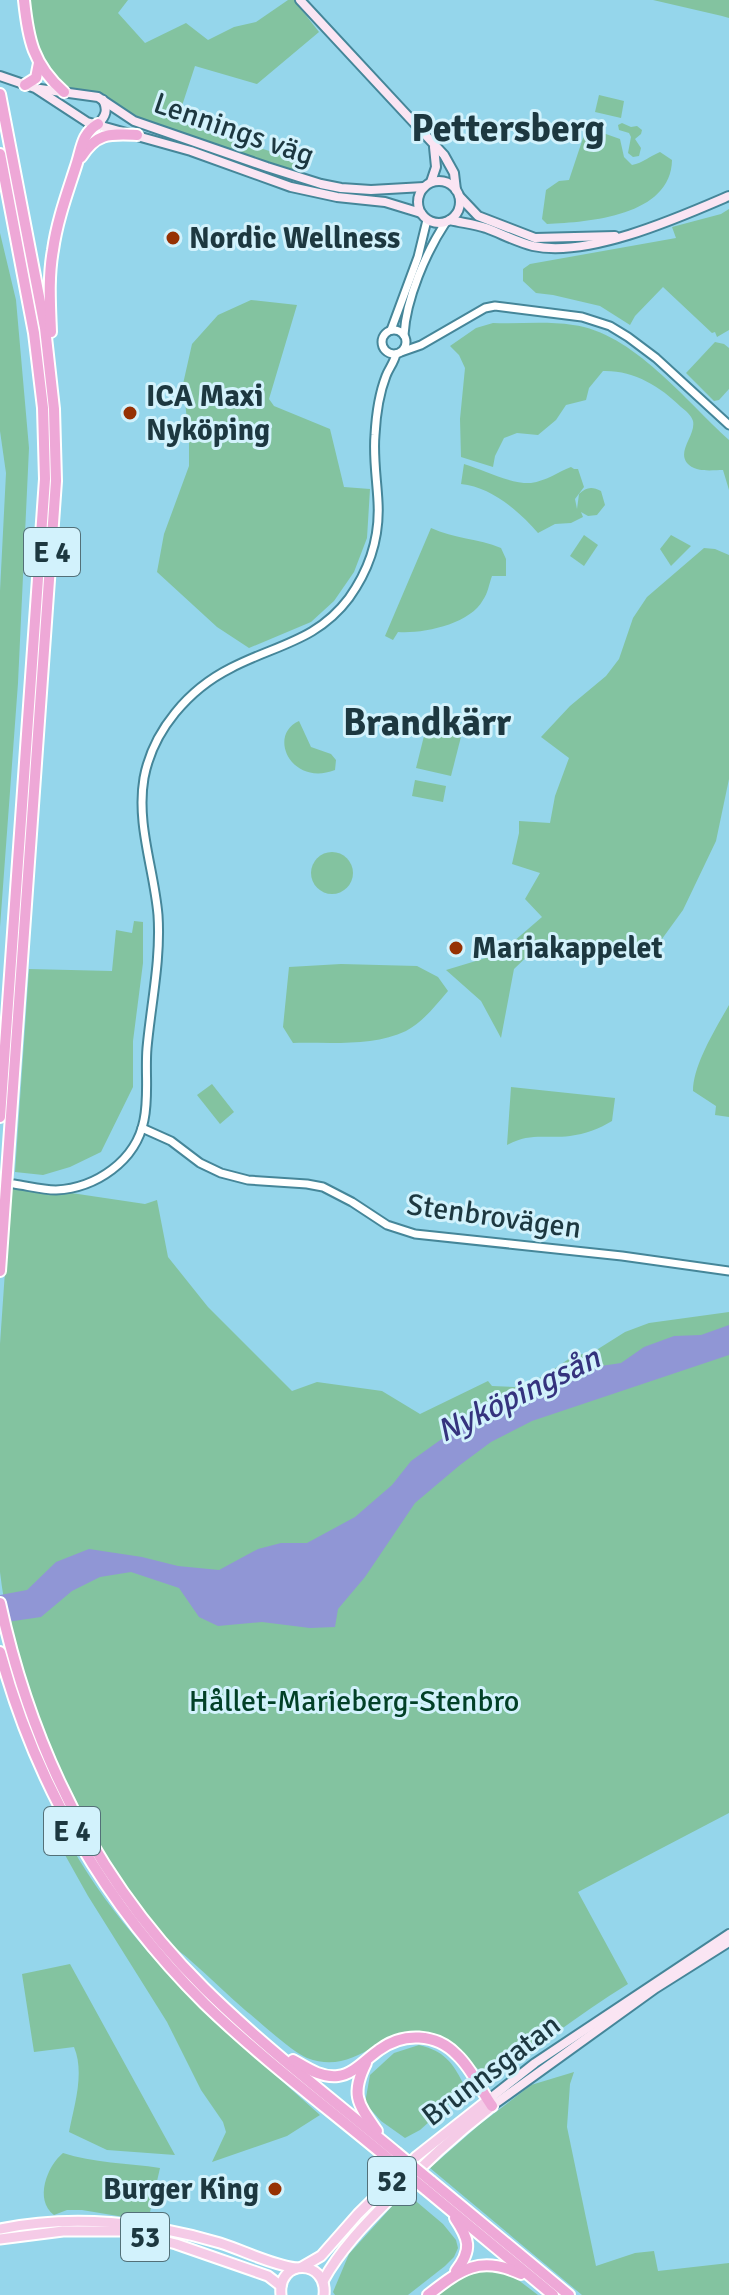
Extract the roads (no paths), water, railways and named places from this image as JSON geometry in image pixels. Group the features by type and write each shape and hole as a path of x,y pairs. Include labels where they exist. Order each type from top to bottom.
{"highway":[{"path":"24,0 29,38 39,63 64,92"},
{"path":"30,87 36,78 39,63"},
{"name":"E 4","path":"0,94 41,304 52,386 56,467 0,1271"},
{"path":"52,386 52,252 81,144 86,134 98,124"},
{"path":"77,162 103,135 137,135"},
{"name":"E 4","path":"0,154 34,333 43,408 45,479 0,1117"},
{"name":"E 4","path":"0,1603 12,1697 23,1728 56,1802 132,1923 208,2006 569,2295"},
{"name":"E 4","path":"5,1648 66,1799 101,1859 142,1917 218,2002 385,2142 394,2157"},
{"path":"273,2050 318,2073 346,2075 401,2039 431,2039 455,2053 467,2066 490,2103"},
{"path":"369,2058 359,2080 357,2100 385,2142"},
{"name":"E 4","path":"428,2185 450,2209 553,2295"},
{"path":"428,2295 452,2276 465,2259 468,2245 450,2209"},
{"path":"452,2276 476,2266 493,2265 534,2279"}],"main road":[{"path":"300,0 451,166 459,208 448,221"},
{"path":"0,76 30,87"},
{"name":"Lennings väg","path":"30,87 89,94 102,99 134,121 313,182 358,189 428,185"},
{"name":"Lennings väg","path":"30,87 87,122 191,151 291,187 337,197 385,202 424,217"},
{"path":"98,124 107,107 102,99"},
{"path":"432,142 437,159 428,185 418,197 424,217 436,223 473,224 536,247 595,244 682,216 729,196"},
{"path":"428,185 445,182 478,216 535,238 621,236"},
{"name":"Brunnsgatan","path":"323,2281 345,2247 376,2212 535,2063 729,1934"},
{"name":"Brunnsgatan","path":"299,2268 321,2256 417,2156 656,1988 729,1942"},
{"name":"53","path":"0,2229 82,2221 124,2224 218,2242 273,2263 299,2268"},
{"name":"53","path":"0,2239 63,2231 123,2231 176,2244 268,2276 281,2290"},
{"path":"299,2268 314,2270 323,2281 324,2295"},
{"name":"52","path":"281,2290 286,2275 299,2268"}],"street":[{"path":"14,1184 52,1190 96,1180 123,1160 142,1128 147,1105 147,1048 158,941 155,892 142,821 141,802 147,767 169,720 195,692 233,667 311,634 333,615 367,569 377,527 374,440 386,376 382,338 391,330 418,257 424,217"},
{"path":"386,376 405,347 405,319 435,238 448,221"},
{"path":"385,351 399,353 412,349 485,308 495,306 582,317 610,326 628,337 656,358 729,425"},
{"path":"391,330 405,337 428,340"},
{"name":"Stenbrovägen","path":"142,1128 171,1141 200,1163 221,1173 238,1178 329,1189 387,1225 415,1234 729,1271"}],"water":[{"path":"729,1325 729,1355 532,1421 491,1442 460,1465 415,1503 365,1577 338,1609 335,1627 310,1628 262,1622 218,1626 199,1617 179,1588 131,1572 100,1577 72,1591 41,1617 0,1623 0,1595 27,1590 56,1562 89,1549 178,1566 219,1570 258,1549 281,1543 307,1543 355,1517 392,1485 411,1461 457,1428 497,1406 534,1398 569,1377 621,1363 644,1347 674,1336 701,1335"}],"place":[{"name":"Nordic Wellness","path":"173,238"},
{"name":"ICA Maxi Nyköping","path":"130,413"},
{"name":"Mariakappelet","path":"456,948"},
{"name":"Burger King","path":"275,2189"}],"district":[{"name":"Pettersberg","path":"508,128"},
{"name":"Brandkärr","path":"427,722"}],"water label":[{"name":"Nyköpingsån","path":"518,1394"}],"park label":[{"name":"Hållet-Marieberg-Stenbro","path":"354,1701"}]}
